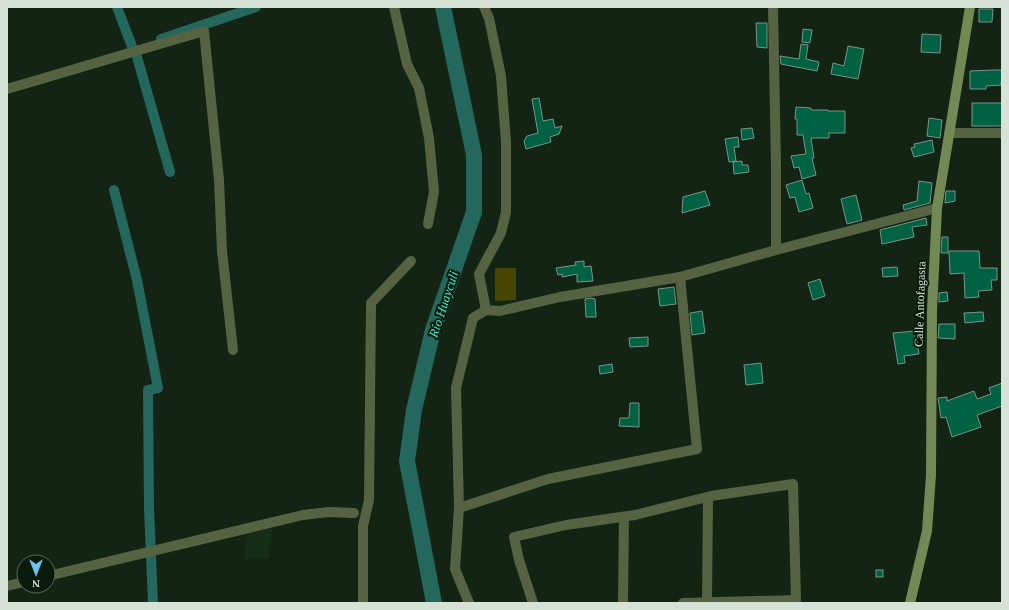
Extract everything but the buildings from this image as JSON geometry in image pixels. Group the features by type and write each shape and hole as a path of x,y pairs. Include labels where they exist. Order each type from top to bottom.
{"main road":[{"name":"Calle Antofagasta","path":"910,603 926,531 931,475 932,311 937,208 970,7"}],"street":[{"path":"394,7 407,64 419,88 429,138 434,192 428,224"},
{"path":"484,7 489,18 501,76 506,142 506,212 501,233 479,274 486,310"},
{"path":"773,7 776,250"},
{"path":"7,89 204,31 219,180 222,251 233,350"},
{"path":"949,133 1002,132"},
{"path":"469,603 455,569 459,508 456,388 473,318 486,310 500,311 560,297 680,277 937,208"},
{"path":"363,603 363,526 369,500 371,304 411,261"},
{"path":"459,508 548,478 697,449 680,277"},
{"path":"533,603 519,560 514,537 566,525 635,515 708,496 793,484 796,600 683,603"},
{"path":"707,603 708,496"},
{"path":"56,574 303,515 330,512 354,513"},
{"path":"623,603 624,517"}],"shaded area":[{"path":"495,268 516,268 516,300 495,301"},
{"path":"272,528 269,558 245,559 247,534"}],"waterway":[{"path":"117,7 133,49"},
{"path":"161,39 256,7"},
{"name":"Río Huayculi","path":"434,603 407,461 414,410 433,330 474,212 474,155 443,7"},
{"path":"137,57 170,172"},
{"path":"114,190 137,280 158,388 148,390 149,508 153,603"}]}
